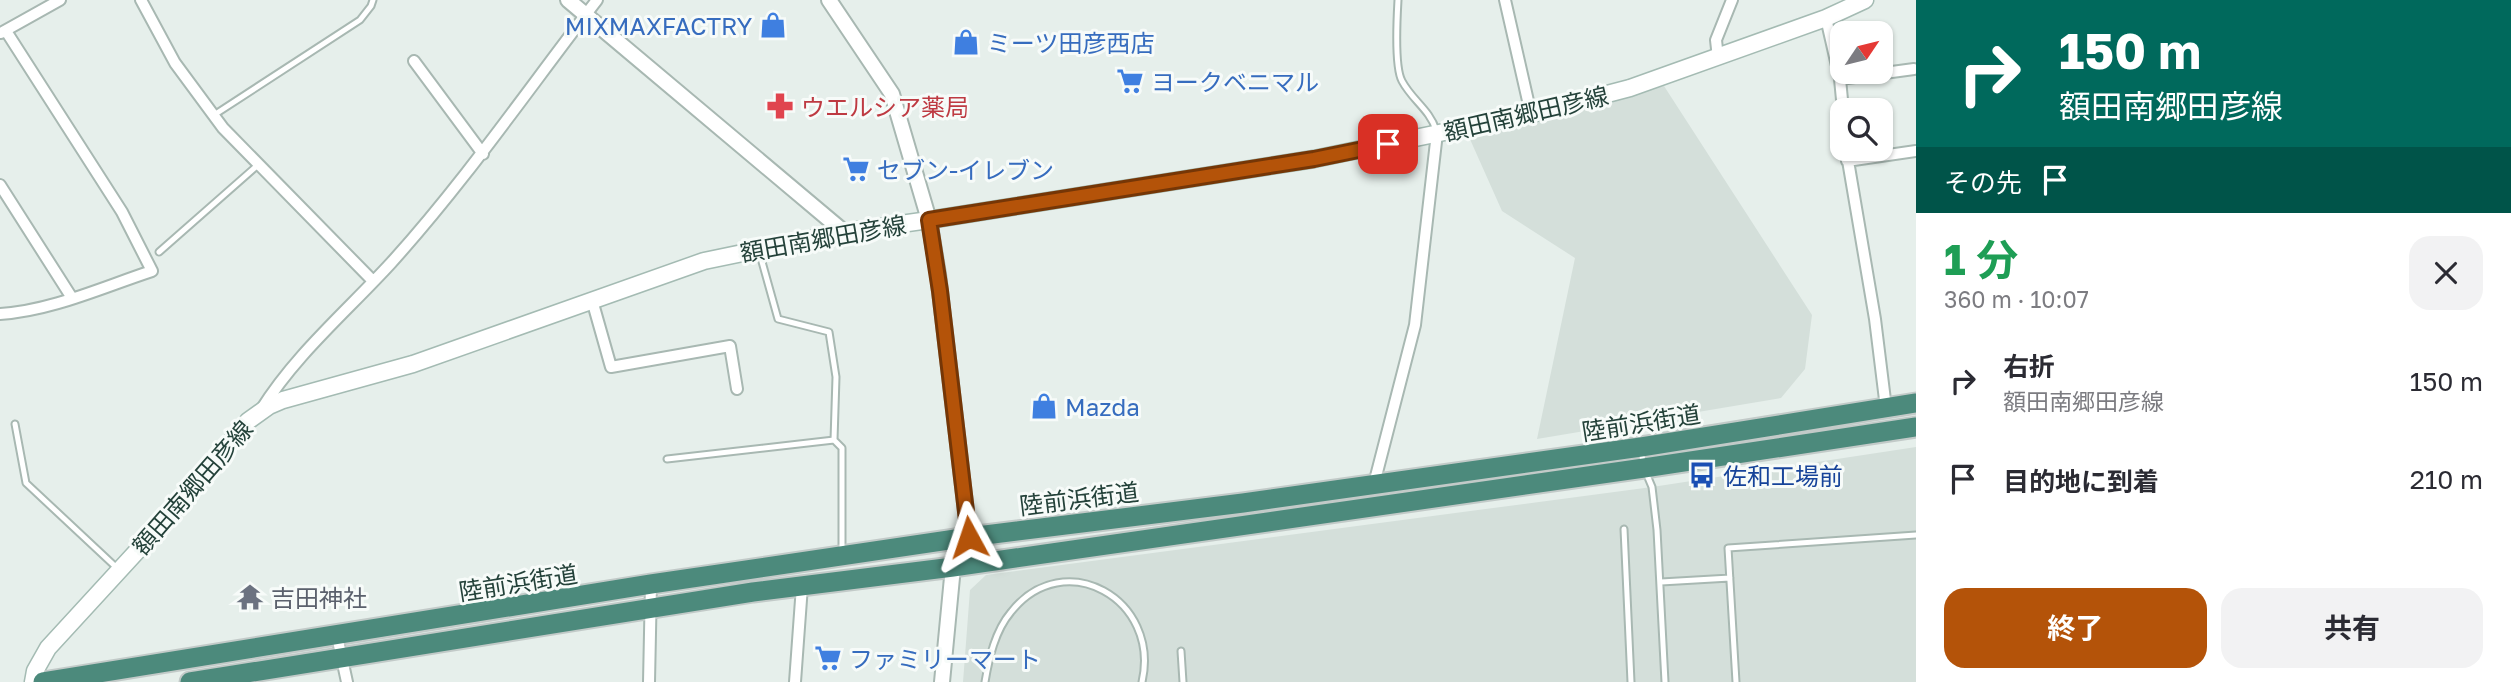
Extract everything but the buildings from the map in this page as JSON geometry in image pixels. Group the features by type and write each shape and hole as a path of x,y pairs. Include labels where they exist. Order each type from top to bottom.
{"highway":[{"name":"陸前浜街道","path":"43,682 75,679 651,584 969,537 1641,447 1916,403"},
{"name":"陸前浜街道","path":"190,682 652,608 1916,427"}],"main road":[{"name":"額田南郷田彦線","path":"33,682 48,648 169,515 248,421 259,412 291,398 413,364 704,261 844,232 1314,159 1531,114 1630,88 1718,58 1826,18 1865,0"}],"street":[{"path":"0,314 18,313 72,298 152,271 122,212 3,32 58,0"},
{"path":"141,0 175,62 214,115 373,281"},
{"path":"568,0 844,232"},
{"path":"259,412 276,384 373,281 483,154 597,0"},
{"path":"829,0 892,94 929,220 969,537 953,567 942,682"},
{"path":"1505,0 1531,114"},
{"path":"1718,58 1716,40 1732,0"},
{"path":"1826,18 1830,35"},
{"path":"414,61 483,154"},
{"path":"1894,72 1914,69"},
{"path":"1374,484 1415,325 1437,134"},
{"path":"1893,152 1916,151"},
{"path":"1848,161 1875,318 1886,408"},
{"path":"0,184 72,298"},
{"path":"592,300 611,367 730,346 737,389"},
{"path":"649,682 651,584"},
{"path":"795,682 802,586"},
{"path":"337,636 347,682"}],"lane":[{"path":"214,115 360,20 373,0"},
{"path":"1398,0 1396,30 1401,80 1433,118 1437,134"},
{"path":"159,252 259,164"},
{"path":"758,248 778,319 828,332 836,377 834,440 842,448 842,556"},
{"path":"15,424 26,483 120,570"},
{"path":"667,459 834,440"},
{"path":"1641,447 1644,468 1652,487 1661,582 1665,682"},
{"path":"1624,529 1630,682"},
{"path":"1736,682 1728,548 1916,535"},
{"path":"1661,582 1730,578"},
{"path":"985,682 995,641 1011,611 1034,592 1049,585 1078,583 1094,586 1112,595 1135,620 1145,652 1142,682"},
{"path":"1181,651 1183,682"}],"shaded area":[{"path":"1664,86 1812,315 1805,369 1781,398 1537,439 1575,258 1502,211 1469,137"},
{"path":"1916,447 1916,682 963,682 970,590 986,575 1652,487"}],"place":[{"name":"MIXMAXFACTRY","path":"773,25"},
{"name":"ミーツ田彦西店","path":"966,42"},
{"name":"ヨークベニマル","path":"1130,81"},
{"name":"ウエルシア薬局","path":"780,106"},
{"name":"セブン-イレブン","path":"856,169"},
{"name":"Mazda","path":"1044,406"},
{"name":"佐和工場前","path":"1702,475"},
{"name":"吉田神社","path":"250,597"},
{"name":"ファミリーマート","path":"828,658"}],"route":[{"path":"969,537 929,220 1314,159 1388,144"}]}
